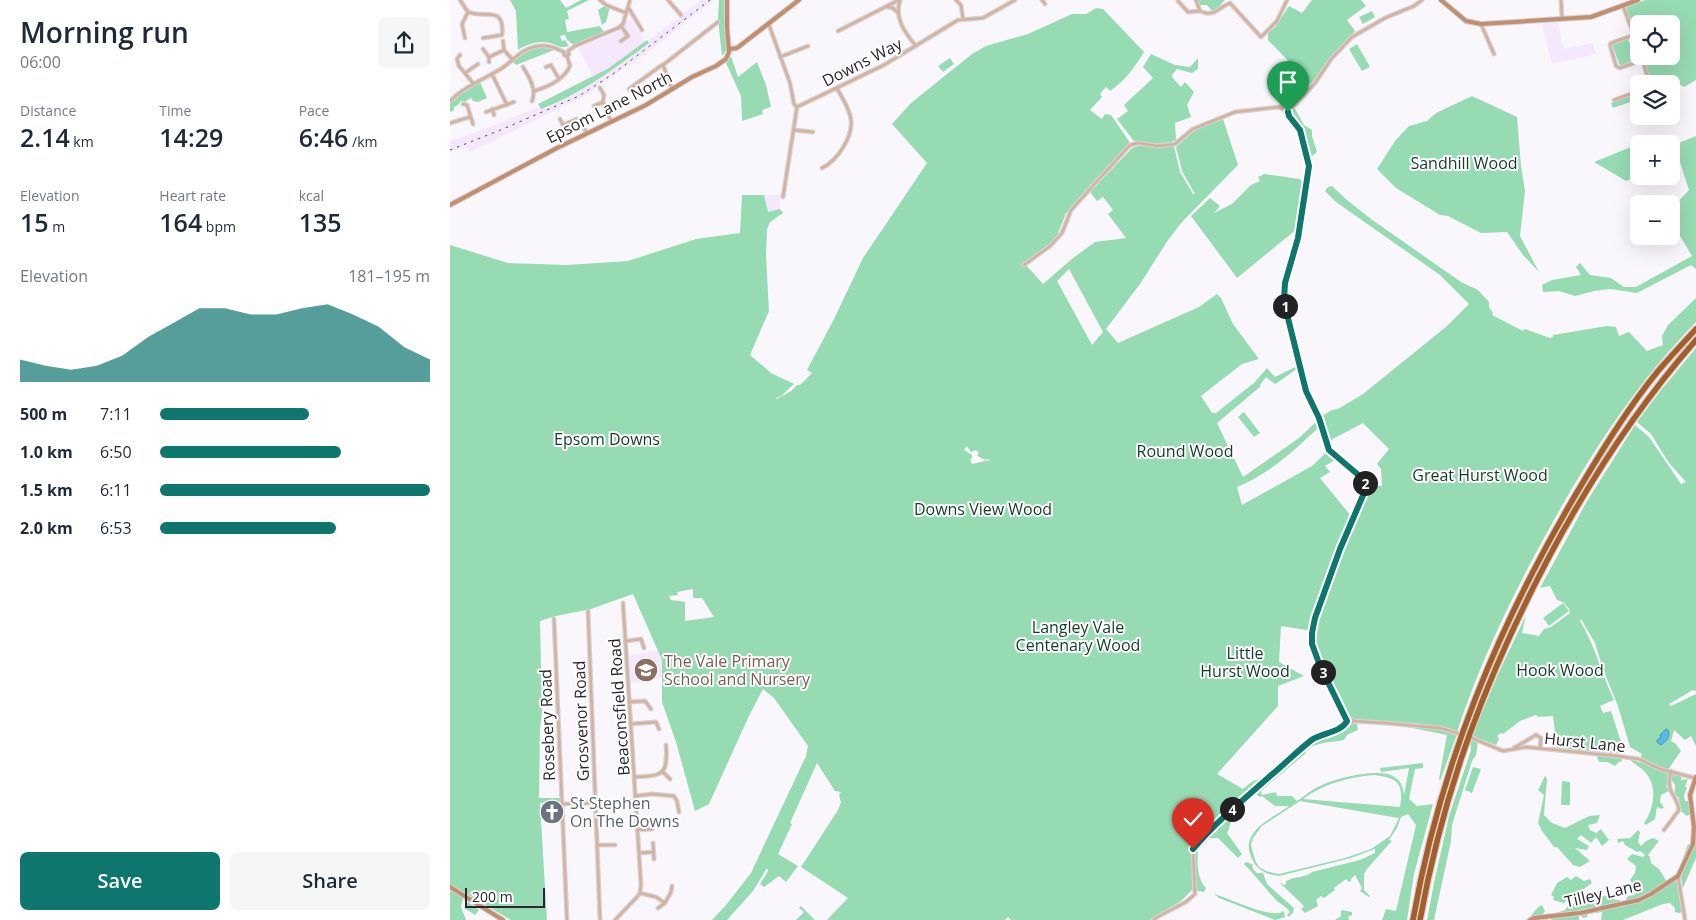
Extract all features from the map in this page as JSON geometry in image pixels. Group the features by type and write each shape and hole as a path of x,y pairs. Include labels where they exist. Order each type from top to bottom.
{"highway":[{"path":"1413,920 1432,827 1454,754 1474,698 1523,590 1551,537 1621,423 1658,372 1696,328"},
{"path":"1420,920 1428,875 1461,756 1481,700 1518,618 1561,534 1595,476 1664,377 1696,340"}],"main road":[{"path":"727,0 727,28 730,49"},
{"name":"Epsom Lane North","path":"450,204 610,121 646,105 692,77 716,66 726,59 730,49 737,48 799,0"},
{"path":"1441,0 1466,22 1481,24 1591,17 1638,0"},
{"path":"1678,876 1693,844 1694,826 1690,795 1696,777"},
{"name":"Tilley Lane","path":"1530,920 1580,913 1639,900 1678,876"},
{"path":"450,887 503,920"}],"street":[{"path":"460,0 468,12 498,16 501,22 502,35 484,38"},
{"path":"600,0 606,5 626,13"},
{"path":"564,52 621,26 630,0"},
{"path":"668,0 681,15"},
{"path":"838,31 900,0"},
{"path":"897,12 900,0"},
{"path":"956,0 961,5 963,19"},
{"name":"Downs Way","path":"797,106 885,65 958,20 983,18 1015,0"},
{"path":"1042,0 1045,4"},
{"path":"1196,0 1200,11"},
{"path":"1178,1 1188,12 1200,11 1208,14 1215,13 1230,3 1261,36 1277,21 1288,0"},
{"path":"1289,111 1315,83 1331,59 1352,37 1385,18 1414,6 1421,0"},
{"path":"1561,0 1562,19"},
{"path":"1623,6 1630,24"},
{"path":"628,7 642,30"},
{"path":"887,7 893,8 897,12 904,31 916,46"},
{"path":"465,38 462,24 468,12"},
{"path":"629,89 718,22"},
{"path":"768,24 790,83 794,104 797,106 784,197"},
{"path":"1481,24 1494,54"},
{"path":"621,26 628,36 621,41"},
{"path":"1630,36 1610,45 1616,66 1620,68 1630,63"},
{"path":"503,41 504,50 512,59"},
{"path":"450,101 473,83 506,66 522,51 535,46 551,46 564,52 570,66 566,74 534,91"},
{"path":"780,57 808,46"},
{"path":"484,49 490,62"},
{"path":"489,57 504,50"},
{"path":"567,56 569,54 568,51"},
{"path":"460,55 456,59 473,83"},
{"path":"465,73 478,64"},
{"path":"546,67 551,65 559,79"},
{"path":"663,65 672,89"},
{"path":"523,67 530,78 534,91 532,101"},
{"path":"492,74 507,105"},
{"path":"600,88 604,95 603,102 610,121"},
{"path":"822,168 830,163 841,150 850,133 851,117 837,88"},
{"path":"1614,100 1630,94"},
{"path":"1024,265 1050,246 1062,233 1071,210 1130,145 1138,143 1157,146 1176,144 1193,129 1235,112 1279,107 1300,98"},
{"path":"486,112 514,102"},
{"path":"594,106 603,102"},
{"path":"463,104 467,105 473,124"},
{"path":"1285,105 1289,111 1289,116 1300,130 1309,166 1298,238 1285,283 1284,300 1306,391 1319,418 1329,450 1366,483 1364,493 1343,541 1315,618 1312,633 1312,644 1320,666 1345,716 1347,721 1345,724"},
{"path":"1279,107 1289,111"},
{"path":"492,110 494,115"},
{"path":"450,122 471,117"},
{"path":"560,119 563,125 577,119 580,120 587,133"},
{"path":"794,130 813,132"},
{"name":"Beaconsfield Road","path":"623,603 638,830 640,893"},
{"name":"Grosvenor Road","path":"588,611 600,920"},
{"name":"Rosebery Road","path":"554,620 567,920"},
{"path":"626,641 641,639 644,648"},
{"path":"629,702 646,699 650,709"},
{"path":"1345,716 1354,721"},
{"path":"1154,920 1157,916 1186,902 1195,894 1193,849 1206,834 1245,797 1314,739 1354,721 1440,728 1458,733"},
{"path":"631,724 656,722 659,729"},
{"path":"1513,749 1536,735 1541,738 1540,748"},
{"name":"Hurst Lane","path":"1472,738 1503,751 1526,747 1638,759 1660,769 1696,777"},
{"path":"634,777 655,775 662,771 667,764 666,745"},
{"path":"662,771 670,779"},
{"path":"1664,830 1679,810 1670,792 1668,783 1670,771"},
{"path":"636,796 674,796 680,812"},
{"path":"562,804 636,801"},
{"path":"638,830 652,829"},
{"path":"653,843 654,859"},
{"path":"597,846 616,845"},
{"path":"639,853 653,852"},
{"path":"1678,876 1685,920"},
{"path":"658,908 665,902 672,886"},
{"path":"616,920 640,893 656,897 665,902"}],"shaded area":[{"path":"701,0 714,0 652,49 583,97 470,152 466,146 450,152 450,141 493,126 538,107 541,109 554,104 649,43 648,41"},
{"path":"631,18 645,42 609,68 593,76 578,48 617,32"},
{"path":"1558,20 1563,49 1592,43 1596,54 1552,64 1540,21"},
{"path":"764,195 781,195 780,209 768,212"},
{"name":"The Vale Primary School and Nursery","path":"658,650 662,660 662,678 631,683 629,656"}],"green space":[{"path":"510,0 560,0 566,8 581,0 589,0 567,11 569,19 565,20 567,32 600,26 605,34 575,46 567,40 565,35 560,36 562,41 565,40 569,46 566,47 546,42 537,42 518,50 516,11"},
{"path":"719,0 725,0 727,49 722,56 718,19"},
{"path":"1197,0 1225,0 1220,5 1221,7 1212,11 1207,5 1200,5"},
{"path":"1312,0 1361,0 1366,6 1347,20 1355,31 1332,55 1308,86 1300,73 1268,40 1268,33 1276,26 1289,6 1302,13"},
{"path":"1645,0 1696,0 1696,80 1684,87 1680,85 1680,75 1649,75 1645,65 1680,65 1680,15 1630,15 1630,22 1625,8"},
{"path":"606,5 610,7 606,22 602,25 598,10"},
{"name":"Langley Vale Centenary Wood","path":"1096,8 1103,9 1144,52 1120,83 1110,91 1106,87 1100,94 1102,97 1090,110 1102,119 1105,114 1111,115 1129,141 1129,145 1066,213 1057,236 1050,246 1026,265 1043,284 1095,242 1126,238 1108,214 1113,210 1103,197 1097,201 1090,192 1132,148 1138,146 1174,146 1180,172 1193,194 1195,194 1182,171 1176,147 1194,130 1223,119 1238,165 1182,222 1140,284 1106,329 1118,343 1199,307 1217,294 1221,298 1233,324 1259,359 1242,364 1201,396 1212,413 1216,413 1254,383 1267,368 1275,377 1297,366 1298,368 1275,384 1266,377 1261,386 1217,423 1243,477 1299,438 1318,420 1320,426 1271,468 1237,487 1242,505 1312,466 1328,451 1337,459 1325,466 1330,472 1320,478 1351,516 1359,508 1368,487 1382,486 1381,469 1377,464 1389,449 1363,423 1329,441 1320,417 1363,394 1447,326 1469,304 1440,275 1336,202 1325,191 1328,187 1332,186 1371,219 1461,282 1478,290 1489,302 1492,315 1523,331 1525,329 1550,338 1553,335 1607,326 1616,327 1619,336 1629,332 1647,351 1663,345 1662,336 1668,325 1696,298 1696,322 1673,346 1612,425 1594,452 1544,538 1496,633 1475,682 1457,732 1432,725 1353,720 1347,716 1342,708 1325,675 1316,651 1313,631 1281,626 1279,662 1304,676 1278,686 1278,706 1217,774 1243,789 1259,779 1303,742 1318,734 1239,801 1245,805 1231,820 1227,833 1242,854 1238,858 1218,838 1210,838 1198,850 1198,870 1206,888 1204,892 1192,890 1181,901 1150,920 1011,920 1008,917 1005,920 827,920 848,898 801,867 838,810 841,802 839,795 841,792 835,791 817,763 778,854 798,866 786,882 779,876 764,887 760,884 768,871 767,868 753,891 727,920 712,920 751,873 806,756 808,746 774,698 763,689 709,804 695,811 676,742 662,702 662,660 633,594 591,609 540,621 542,712 539,798 560,798 561,802 540,803 547,920 511,920 450,884 450,245 508,263 567,265 628,261 696,239 740,233 742,195 764,195 768,212 780,209 783,213 770,222 767,230 766,256 769,311 750,355 771,373 794,384 777,399 797,385 800,385 812,373 807,370 863,258 927,163 892,124 911,103 972,54 986,46 1028,34 1072,14 1086,14","holes":["1069,269 1103,332 1092,345 1057,281","967,446 971,452 976,450 979,453 977,455 990,460 972,464 970,460 972,455 964,450","693,589 693,598 702,598 714,617 685,621 685,602 671,600 669,596 678,595 677,592"]},
{"path":"1372,11 1375,17 1363,24 1359,17"},
{"path":"1628,39 1630,43 1630,62 1620,66 1612,44"},
{"path":"647,40 649,43 597,80 570,96 541,109 538,104 609,68"},
{"path":"1357,44 1370,67 1362,71 1349,49"},
{"path":"535,48 554,50 516,65 513,62 521,54"},
{"path":"1151,54 1175,65 1190,67 1198,58 1198,69 1192,73 1177,69 1172,75 1181,87 1185,82 1194,92 1187,105 1191,117 1175,123 1176,140 1160,144 1148,144 1133,140 1117,119 1128,111 1124,105 1153,78 1143,67"},
{"path":"731,56 738,77 757,62 766,85 771,107 762,110 763,114 742,121 741,96 726,63"},
{"path":"950,58 954,64 943,72 938,66"},
{"path":"479,80 487,98 478,102 473,101 471,98 466,102 461,101 450,112 450,101"},
{"name":"Sandhill Wood","path":"1472,96 1517,117 1525,191 1520,236 1539,272 1523,255 1507,232 1481,233 1448,216 1440,215 1396,188 1377,169 1395,141 1409,126 1427,121 1436,113"},
{"path":"1630,96 1630,102 1613,108 1611,103"},
{"path":"1294,107 1304,125 1312,130 1317,152 1310,158 1303,133 1290,113"},
{"path":"1696,136 1696,269 1691,265 1637,293 1610,289 1575,296 1559,291 1543,292 1542,285 1552,280 1581,275 1576,267 1580,263 1590,275 1611,278 1624,287 1636,287 1692,256 1680,236 1680,200 1689,190 1680,162 1680,142"},
{"path":"1630,147 1630,179 1626,181 1594,162"},
{"path":"1264,174 1300,179 1303,183 1297,229 1237,278 1191,216 1210,198 1220,206 1214,213 1232,204 1251,185 1260,181 1258,177"},
{"name":"Hook Wood","path":"1696,348 1696,691 1693,690 1669,704 1671,706 1696,694 1696,746 1691,736 1685,740 1674,730 1671,741 1681,751 1668,770 1640,759 1642,754 1630,747 1618,706 1595,643 1581,619 1580,621 1614,700 1600,706 1603,713 1611,711 1625,754 1557,748 1553,716 1538,717 1536,715 1520,721 1503,734 1501,733 1497,736 1499,739 1496,745 1472,736 1526,615 1522,633 1539,636 1544,629 1551,627 1570,613 1570,610 1563,602 1557,600 1550,586 1540,588 1587,501 1635,425 1649,437 1681,484 1686,482 1669,463 1651,434 1637,422"},
{"path":"1244,412 1260,433 1254,437 1238,417"},
{"path":"1563,603 1569,611 1549,626 1543,618"},
{"path":"1351,724 1357,724 1358,730 1347,735 1344,740 1322,743 1312,747 1261,791 1262,795 1276,792 1277,796 1292,796 1297,801 1314,789 1327,783 1356,775 1377,773 1396,778 1401,784 1404,795 1409,768 1381,772 1380,768 1423,763 1423,768 1415,769 1409,799 1417,806 1433,804 1414,874 1407,920 1382,920 1386,909 1396,911 1416,825 1408,814 1401,817 1397,828 1389,840 1392,841 1364,874 1364,890 1369,897 1360,891 1362,888 1355,875 1351,881 1349,882 1346,879 1324,898 1321,896 1316,900 1318,906 1305,913 1301,909 1304,907 1302,904 1279,882 1284,885 1289,879 1360,860 1375,853 1375,849 1351,858 1279,876 1264,872 1258,867 1253,861 1249,851 1249,842 1252,835 1265,822 1289,806 1275,806 1262,796 1260,797 1253,793 1317,740","holes":["1374,775 1388,778 1397,783 1401,792 1400,807 1303,799 1319,789 1337,782 1355,777","1300,801 1398,818 1399,818 1390,836 1371,849 1345,858 1279,874 1266,871 1259,867 1255,860 1251,845 1253,838 1262,826"]},
{"path":"1407,727 1437,728 1457,734 1440,781 1447,735"},
{"path":"1470,739 1478,742 1476,755 1472,761 1452,825 1451,841 1434,920 1427,920 1449,816 1471,750"},
{"path":"1599,755 1622,758 1622,761 1615,766 1607,762 1599,762 1597,757"},
{"path":"1630,759 1672,774 1681,775 1681,780 1688,779 1684,795 1685,801 1688,801 1690,814 1687,816 1681,811 1679,798 1675,794 1675,785 1671,779 1666,786 1669,791 1661,795 1660,802 1664,807 1662,809 1657,807 1655,819 1646,825 1644,823 1650,811 1653,798 1652,784 1645,772"},
{"path":"1473,767 1481,769 1472,793 1465,790"},
{"path":"1545,776 1547,779 1544,815 1552,823 1565,828 1589,816 1600,815 1597,823 1588,825 1590,830 1596,833 1601,829 1609,840 1602,846 1596,837 1591,843 1581,835 1577,839 1589,846 1587,850 1575,848 1590,861 1580,867 1573,865 1557,847 1554,847 1538,823 1544,795 1538,790"},
{"path":"1562,781 1570,782 1570,805 1561,805"},
{"path":"1638,830 1640,832 1638,842 1641,846 1653,838 1659,841 1648,855 1651,863 1659,869 1667,882 1640,898 1625,901 1628,896 1635,895 1635,887 1630,880 1635,873 1636,866 1627,859 1632,854 1643,857 1645,855 1625,845 1623,841 1618,843 1617,839 1630,838"},
{"path":"1696,832 1696,858 1683,888 1681,877 1686,865 1682,861 1688,844 1693,846"},
{"path":"1246,862 1252,864 1253,869 1257,873 1263,873 1267,884 1294,908 1293,913 1288,917 1289,910 1271,895 1244,864"},
{"path":"1576,876 1584,881 1590,879 1592,883 1581,891 1581,896 1575,898 1571,895 1564,903 1553,900 1554,897 1551,895 1557,883 1567,877 1571,880"},
{"path":"1677,880 1682,912 1675,912 1675,908 1670,903 1623,920 1601,920 1602,912 1588,914 1587,917 1583,918 1581,915 1583,913 1640,902"},
{"path":"450,890 463,898 461,907 466,920 450,920"},
{"path":"1595,891 1599,897 1614,894 1615,900 1620,900 1620,902 1556,915 1556,913 1565,910 1568,906 1589,900 1589,893"},
{"path":"1214,894 1260,911 1278,913 1284,911 1285,917 1275,920 1219,898"},
{"path":"468,902 479,910 475,915 464,908"},
{"path":"1542,905 1545,911 1542,918 1549,920 1525,920 1537,908"},
{"path":"801,906 815,920 796,920 804,912 799,908"},
{"path":"1342,910 1352,912 1352,915 1348,917 1349,920 1335,920 1341,916"},
{"path":"1579,915 1579,920 1551,920 1553,917"}],"water":[{"path":"1666,729 1669,732 1668,737 1661,745 1657,740 1661,738 1660,735"}],"railway":[{"path":"450,150 579,96 613,74 710,0"}],"place":[{"name":"The Vale Primary School and Nursery","path":"646,670"},
{"name":"St Stephen On The Downs","path":"552,812"}],"route":[{"path":"1193,849 1245,797 1314,739 1337,729 1347,721 1320,666 1312,644 1312,633 1315,618 1340,549 1364,493 1366,483 1329,450 1319,418 1306,391 1284,300 1285,283 1298,238 1309,166 1300,130 1288,112"}],"park label":[{"name":"Epsom Downs","path":"607,439"},
{"name":"Round Wood","path":"1185,451"},
{"name":"Great Hurst Wood","path":"1480,475"},
{"name":"Downs View Wood","path":"983,509"},
{"name":"Little Hurst Wood","path":"1245,662"}]}
